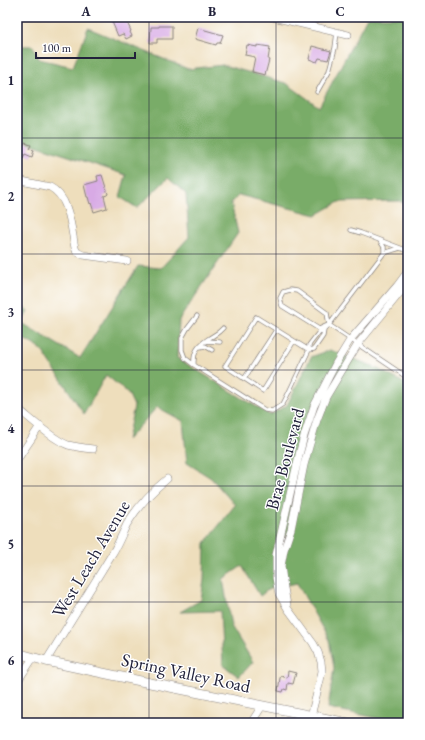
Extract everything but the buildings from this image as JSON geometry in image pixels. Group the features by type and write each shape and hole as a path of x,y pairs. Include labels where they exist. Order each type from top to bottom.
{"street":[{"path":"273,17 348,35"},
{"path":"17,180 50,187 59,193 67,208 77,252 83,255 127,261"},
{"name":"Brae Boulevard","path":"311,716 322,671 321,662 313,643 279,594 276,578 276,555 298,455 314,406 336,363 350,340 408,272"},
{"name":"Brae Boulevard","path":"288,609 282,566 284,550 308,446 317,420 326,397 358,344 408,283"},
{"path":"17,408 58,440 76,447 93,449"},
{"path":"17,460 40,426"},
{"name":"West Leach Avenue","path":"46,660 114,551 134,513 142,502 167,479"},
{"name":"Spring Valley Road","path":"17,653 33,658 311,716 320,720 348,723"},
{"path":"17,682 33,658"},
{"path":"250,723 262,706"}],"lane":[{"path":"317,92 329,71 335,48 337,32"},
{"path":"351,230 408,251"},
{"path":"380,241 384,247 384,253"},
{"path":"197,316 182,338 182,350 185,358 265,410 272,411 283,404 309,350 314,349 323,336 324,330 384,253 400,248"},
{"path":"329,325 319,329 282,306 280,298 283,292 290,290 297,291 327,313 329,325 408,378"},
{"path":"294,341 263,391 225,366 256,317 309,350"},
{"path":"194,365 193,358 197,348 208,339 215,336 223,328"},
{"path":"244,379 276,330"},
{"path":"197,348 208,341 220,342"},
{"path":"197,348 205,346 212,350"}],"green space":[{"path":"367,17 408,17 408,206 400,201 339,202 316,215 239,195 231,203 238,233 179,320 177,358 270,415 287,405 311,357 330,350 370,365 408,385 408,723 401,723 328,708 334,668 329,640 297,583 269,589 260,596 242,566 223,579 231,626 253,662 239,677 223,665 220,611 180,612 201,600 204,580 205,543 235,505 211,478 187,463 183,421 157,407 127,440 134,406 128,393 106,375 84,414 41,349 17,335 17,303 28,311 22,323 80,358 138,266 161,268 189,237 186,194 168,178 137,208 120,197 126,175 17,139 17,46 33,46 39,59 73,67 88,28 188,69 223,65 286,83 319,107"}]}
